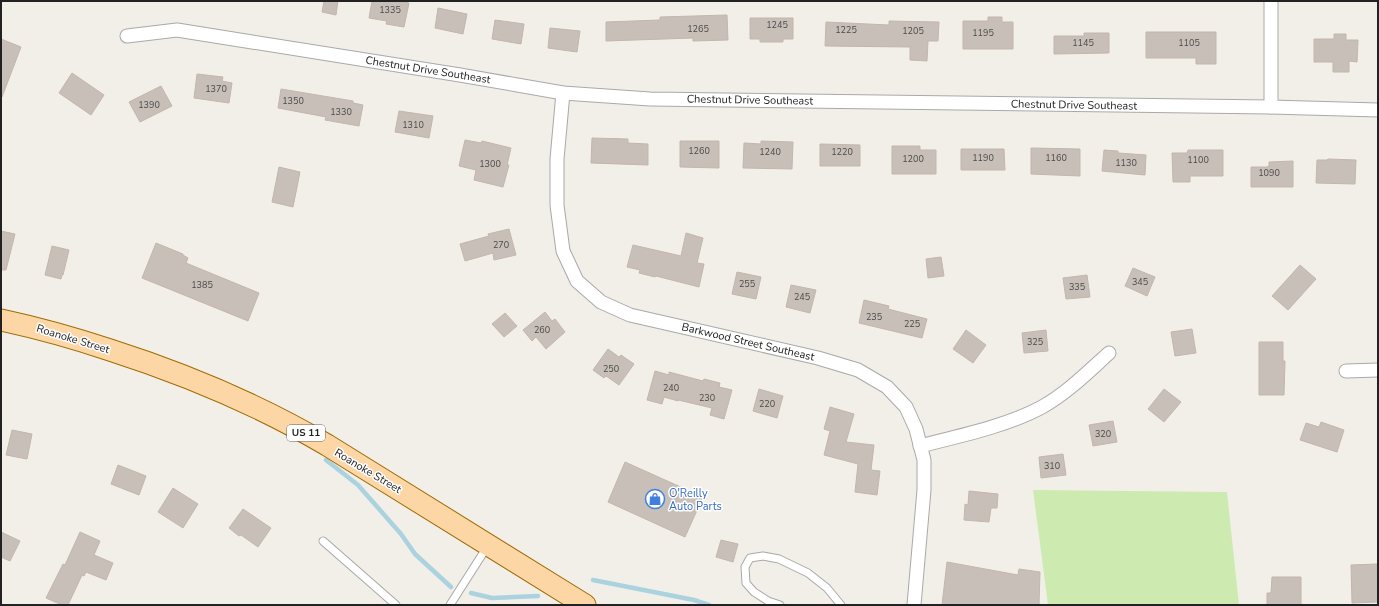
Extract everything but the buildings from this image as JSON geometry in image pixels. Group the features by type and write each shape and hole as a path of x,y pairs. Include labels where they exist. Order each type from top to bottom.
{"main road":[{"name":"Roanoke Street","path":"1,320 68,336 145,361 189,377 231,396 307,434 585,605"}],"street":[{"path":"1271,1 1271,107"},
{"name":"Chestnut Drive Southeast","path":"127,36 177,30 452,73 563,93 650,99 1271,107 1378,110"},
{"name":"Barkwood Street Southeast","path":"563,93 557,159 557,205 563,251 577,281 601,302 630,315 818,358 858,370 887,387 906,407 916,429 924,460 924,490 914,605"},
{"path":"920,446 964,435 1011,420 1042,407 1075,384 1109,353"},
{"path":"1346,371 1378,370"}],"lane":[{"path":"323,541 396,605"},
{"path":"450,605 488,545"},
{"path":"780,605 768,601 754,592 746,583 745,567 750,558 764,556 780,559 808,573 827,588 841,605"}],"green space":[{"path":"1033,490 1227,492 1239,605 1048,605"}],"waterway":[{"path":"326,460 358,485 401,534 415,554 451,587"},
{"path":"593,580 694,600 709,605"},
{"path":"471,593 492,598 538,596"}],"place":[{"name":"O'Reilly Auto Parts","path":"655,499"}]}
